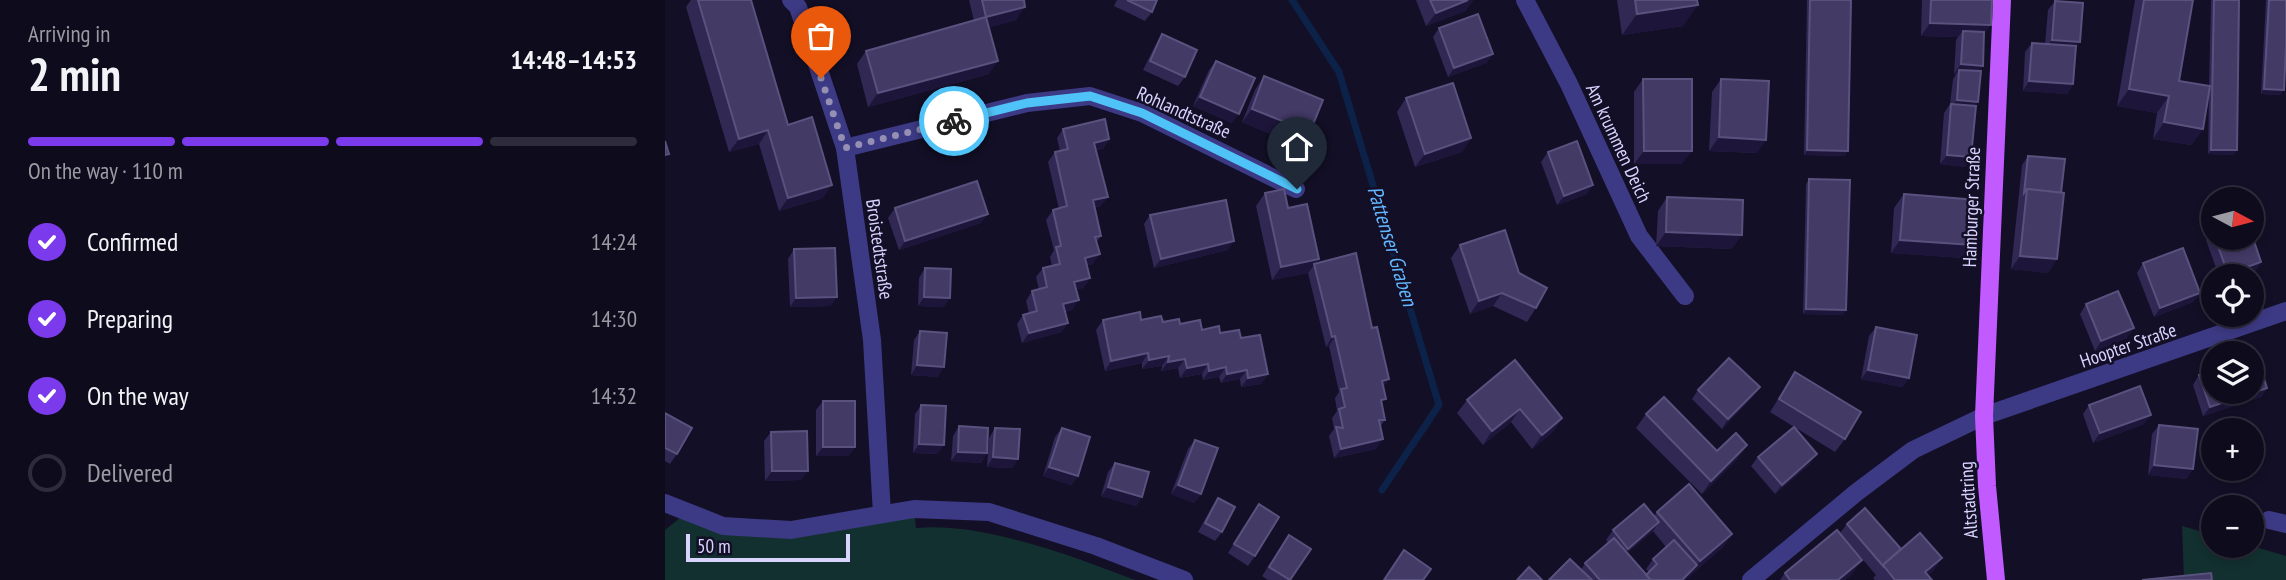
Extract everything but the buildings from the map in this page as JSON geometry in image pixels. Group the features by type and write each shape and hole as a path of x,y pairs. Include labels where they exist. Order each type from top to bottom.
{"main road":[{"name":"Hamburger Straße","path":"1984,416 2002,0"},
{"name":"Altstadtring","path":"1984,416 1987,486 1996,580"}],"street":[{"name":"Broistedtstraße","path":"790,0 798,7 845,148 872,340 882,514"},
{"name":"Am krummen Deich","path":"1525,0 1569,83 1639,236 1685,296"},
{"name":"Rohlandtstraße","path":"845,148 1027,103 1090,96 1142,113 1297,189"},
{"name":"Hoopter Straße","path":"1752,580 1857,492 1913,450 1984,416 2286,311"},
{"path":"665,503 723,526 791,530 914,509 989,512 1096,546 1184,580"}],"green space":[{"path":"914,509 916,528 970,530 998,535 1056,551 1135,580 665,580 665,530 686,513 791,530"},
{"path":"2182,526 2201,531 2201,558 2264,558 2264,550 2286,556 2286,580 2184,580"}],"waterway":[{"name":"Pattenser Graben","path":"1292,0 1339,72 1439,405 1382,490"}],"way so far":[{"path":"821,78 845,148 954,121"}],"route":[{"path":"954,121 1027,103 1090,96 1142,113 1297,189"}]}
